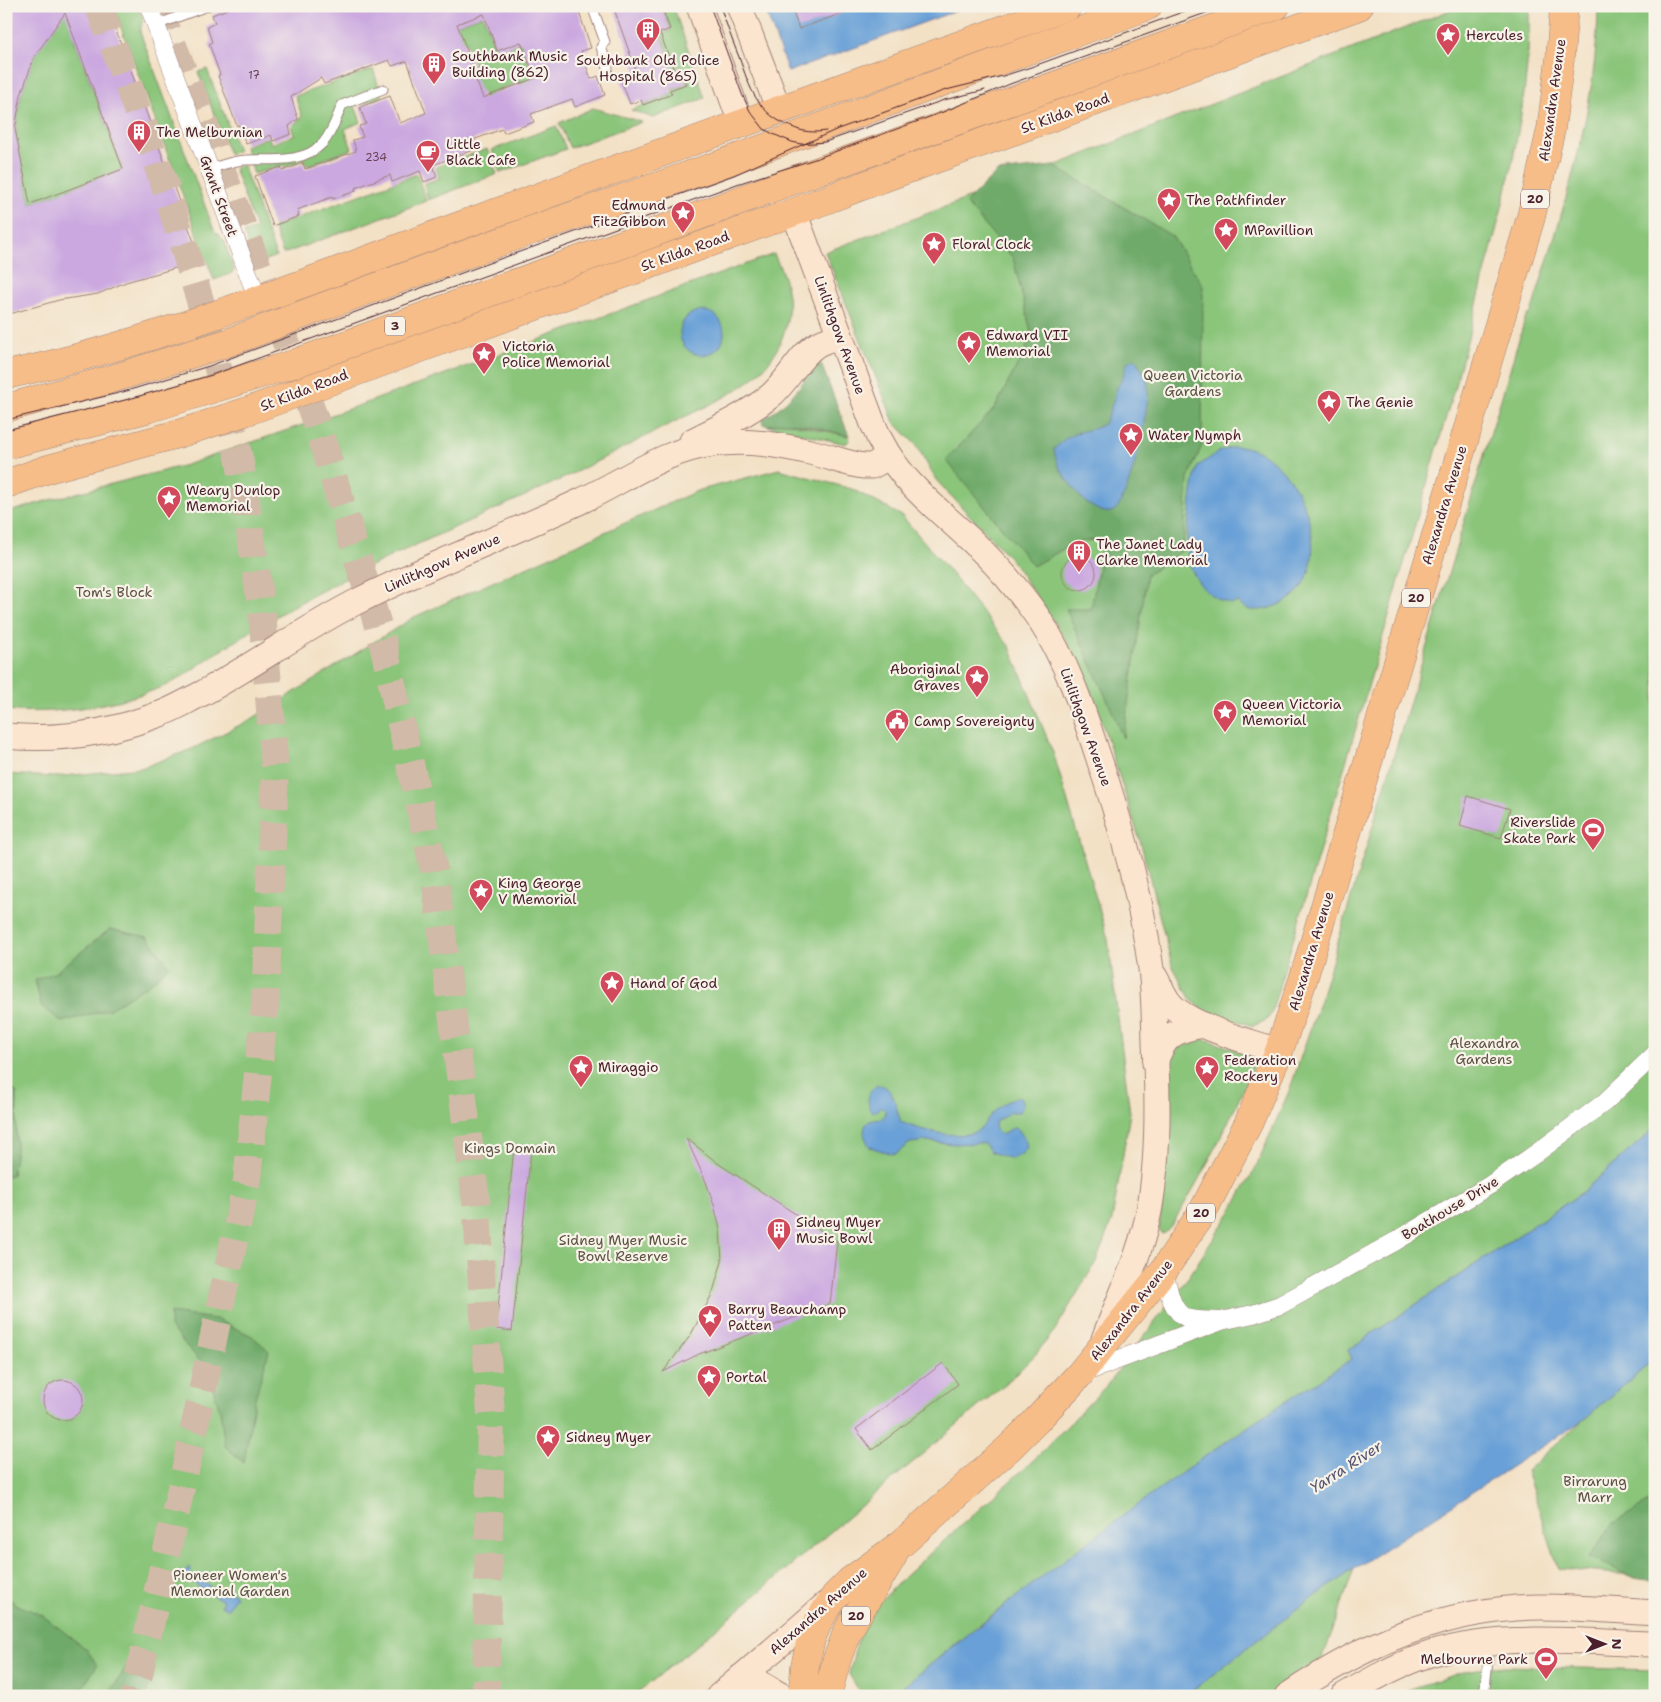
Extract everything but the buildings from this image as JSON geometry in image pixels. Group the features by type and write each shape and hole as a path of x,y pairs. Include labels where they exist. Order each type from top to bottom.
{"main road":[{"path":"6,375 154,336 258,300 358,262 1068,6"},
{"path":"6,408 117,378 227,344 527,232 712,168 783,140 1148,6"},
{"name":"St Kilda Road","path":"6,444 147,409 296,362 1276,6"},
{"name":"St Kilda Road","path":"6,484 48,469 169,436 246,412 1359,6"},
{"name":"Alexandra Avenue","path":"844,1586 901,1544 1009,1448 1079,1375 1164,1270 1186,1238 1253,1115 1279,1051 1316,938 1434,536 1531,217 1551,129 1564,9"},
{"path":"779,110 783,140 782,184"},
{"path":"741,123 757,150 782,184 794,212"},
{"path":"358,262 377,287"},
{"name":"20","path":"827,1696 847,1632 901,1544"},
{"name":"20","path":"802,1696 806,1660 811,1639 824,1612 844,1586"}],"street":[{"name":"Grant Street","path":"149,6 258,300"},
{"path":"699,6 741,123"},
{"path":"739,6 779,110"},
{"name":"Linlithgow Avenue","path":"794,212 873,424 888,457 929,503 973,542 997,567 1038,618 1073,685 1103,770 1120,826 1138,900 1151,968 1158,1101 1157,1149 1150,1208 1136,1255 1101,1348"},
{"path":"655,462 764,401 786,380 798,362 812,348 840,336"},
{"name":"Linlithgow Avenue","path":"6,736 31,739 82,735 159,715 230,678 358,601 453,556 583,500 655,462 692,448 740,442 775,445 864,466 872,466 888,457"},
{"name":"Linlithgow Avenue","path":"1151,968 1168,1001 1176,1010 1204,1025 1279,1051"},
{"path":"1156,1063 1163,1043 1169,1037 1187,1028 1204,1025"},
{"name":"Boathouse Drive","path":"1079,1375 1221,1322 1280,1305 1396,1241 1490,1185 1538,1152 1604,1102 1655,1054"},
{"name":"Boathouse Drive","path":"1164,1270 1172,1301 1180,1313 1190,1318 1221,1322"},
{"name":"Alexandra Avenue","path":"719,1696 807,1622 844,1586"},
{"path":"1288,1696 1365,1649 1400,1633 1434,1622 1481,1612 1541,1607 1655,1613"},
{"path":"1481,1612 1485,1643"},
{"path":"1343,1696 1389,1670 1423,1656 1454,1648 1485,1643 1528,1640 1655,1644"},
{"path":"741,1677 756,1680 782,1696"}],"lane":[{"path":"156,25 207,6"},
{"path":"592,6 605,42 602,47 608,68"},
{"path":"209,169 245,160 297,158 312,152 324,142 342,105 383,89"},
{"path":"1484,1696 1488,1661 1485,1643"}],"green space":[{"path":"69,6 88,6 73,36 123,169 30,204 16,137 21,95 34,57"},
{"path":"113,6 138,8 143,18 140,32 214,230 224,240 234,270 232,273 214,280"},
{"path":"662,6 673,6 705,98 653,118 631,110 673,94 672,90 687,84 681,66 674,69 661,34 671,30"},
{"name":"Queen Victoria Gardens","path":"1461,6 1529,6 1526,73 1517,139 1495,237 1448,411 1271,1014 1267,1020 1253,1026 1205,1011 1191,1000 1172,965 1141,844 1096,704 1063,635 1010,558 936,480 917,446 894,422 825,252 1054,166"},
{"name":"Alexandra Gardens","path":"1598,6 1655,6 1655,1128 1580,1194 1348,1350 1352,1359 1206,1456 976,1627 892,1696 858,1696 859,1691 849,1674 857,1642 880,1602 904,1577 1039,1455 1107,1385 1186,1281 1230,1213 1255,1169 1290,1089 1324,988 1526,316 1531,313 1566,200 1585,124 1596,46"},
{"path":"483,15 497,52 521,43 527,61 537,58 558,103 522,86 519,82 485,98 482,91 479,92 450,75 475,66 466,42 441,51 431,34"},
{"path":"207,69 238,151 229,154 198,72"},
{"path":"373,69 382,96 355,106 361,122 345,129 352,149 307,166 304,159 284,167 283,165 254,174 245,146 269,137 271,144 294,135 291,127 302,117 295,96"},
{"path":"593,108 642,122 570,148 559,123"},
{"path":"556,126 566,149 500,173 492,150"},
{"path":"487,149 497,174 428,200 424,184 439,178 436,167"},
{"path":"243,165 276,256 255,264 244,233 256,229 234,168"},
{"path":"1054,166 1172,236 1203,286 1202,445 1188,479 1183,550 1147,575 1123,738 1066,609 1091,609 1104,539 1076,542 1033,566 946,460 995,408 1032,336 1013,258 966,203 997,172"},
{"path":"417,174 426,201 283,254 273,227"},
{"name":"Tom's Block","path":"774,254 783,276 788,299 788,317 780,344 762,370 723,398 566,477 343,580 274,617 182,677 163,687 126,699 86,707 45,711 6,710 6,513 186,465 366,403"},
{"path":"816,362 821,364 849,436 801,425 782,423 765,425 762,423 763,419 772,414 793,394"},
{"path":"783,422 849,436 850,439 846,444 768,426"},
{"name":"Kings Domain","path":"779,469 852,489 902,516 1010,647 1054,755 1108,939 1130,1113 1112,1220 1096,1262 1055,1330 1035,1355 1011,1379 634,1696 36,1696 6,1637 6,774 54,777 141,768 192,749 250,720 414,617 697,491"},
{"path":"110,929 148,937 169,966 152,982 110,1009 62,1022 41,1006 35,980 56,972"},
{"path":"1198,1037 1249,1054 1253,1059 1254,1066 1204,1168 1170,1228 1162,1234 1159,1230 1168,1149 1167,1065 1173,1047"},
{"path":"6,1084 17,1093 16,1150 12,1175 6,1176"},
{"path":"170,1313 216,1319 252,1336 269,1351 254,1402 244,1463 225,1446 220,1411 207,1369 170,1327"},
{"name":"Birrarung Marr","path":"1655,1359 1655,1577 1559,1569 1526,1471"},
{"path":"1655,1498 1655,1581 1634,1578 1589,1557 1614,1523"},
{"path":"1354,1569 1323,1658 1267,1696 1185,1696 1300,1607"},
{"path":"6,1595 15,1604 42,1615 87,1650 97,1665 78,1696 6,1696"},
{"path":"133,1658 148,1682 147,1696 107,1696"},
{"name":"Melbourne Park","path":"1506,1666 1655,1670 1655,1696 1398,1696 1407,1690 1469,1670"}],"water":[{"path":"764,6 791,6 800,28 861,6 969,6 788,72"},
{"path":"706,311 718,317 723,324 723,342 718,349 711,354 698,355 690,352 683,345 680,329 683,321 690,314"},
{"path":"1134,358 1144,373 1148,385 1145,415 1138,452 1127,489 1115,510 1106,512 1090,505 1079,495 1060,468 1054,449 1065,439 1076,433 1104,424 1127,363"},
{"path":"1233,447 1249,448 1271,459 1289,479 1303,503 1311,530 1312,556 1306,580 1290,599 1265,609 1250,610 1238,602 1232,604 1212,595 1204,589 1189,561 1187,532 1192,489 1198,466 1220,451"},
{"path":"878,1085 884,1086 892,1094 901,1122 929,1131 952,1135 973,1133 980,1129 998,1108 1017,1097 1021,1099 1023,1106 1019,1112 1009,1112 996,1121 995,1127 1001,1135 1013,1128 1018,1129 1027,1144 1025,1151 1011,1159 991,1152 985,1144 981,1143 955,1144 926,1141 910,1143 897,1153 892,1154 870,1147 865,1137 865,1127 870,1121 881,1119 885,1115 885,1110 882,1107 873,1112 869,1106 868,1099 870,1093"},
{"name":"Yarra River","path":"1655,1128 1655,1359 1583,1420 1354,1569 1300,1607 1185,1696 892,1696 968,1634 1124,1515 1240,1432 1352,1359 1348,1350 1580,1194"},
{"path":"189,1566 191,1575 225,1595 229,1591 236,1595 228,1609 221,1605 223,1601 188,1580 179,1582"}],"tunnel":[{"path":"99,6 165,185 209,330 240,462 262,612 275,770 265,1005 247,1180 189,1453 134,1696"},
{"path":"157,6 202,118 320,433 382,639 434,870 476,1200 491,1414 486,1696"}],"tram line":[{"path":"710,6 750,111 764,129 792,142 801,144 825,142 944,100 985,90"},
{"path":"720,6 756,99 780,122 808,132 826,131"},
{"path":"6,420 123,392 209,366 734,175 838,129 946,90 1031,67 1199,6"},
{"path":"6,430 125,400 212,375 737,184 815,159 943,112 1010,84 1225,6"}],"place":[{"name":"Southbank Old Police Hospital (865)","path":"648,51"},
{"name":"Hercules","path":"1448,56"},
{"name":"Southbank Music Building (862)","path":"434,85"},
{"name":"The Melburnian","path":"139,153"},
{"name":"Little Black Cafe","path":"428,173"},
{"name":"The Pathfinder","path":"1169,221"},
{"name":"Edmund FitzGibbon","path":"683,234"},
{"name":"MPavillion","path":"1226,251"},
{"name":"Floral Clock","path":"934,265"},
{"name":"Edward VII Memorial","path":"969,364"},
{"name":"Victoria Police Memorial","path":"484,375"},
{"name":"The Genie","path":"1329,423"},
{"name":"Water Nymph","path":"1131,456"},
{"name":"Weary Dunlop Memorial","path":"169,519"},
{"name":"The Janet Lady Clarke Memorial","path":"1079,573"},
{"name":"Aboriginal Graves","path":"977,698"},
{"name":"Queen Victoria Memorial","path":"1225,733"},
{"name":"Camp Sovereignty","path":"897,742"},
{"name":"Riverslide Skate Park","path":"1593,851"},
{"name":"King George V Memorial","path":"481,912"},
{"name":"Hand of God","path":"612,1004"},
{"name":"Miraggio","path":"581,1088"},
{"name":"Federation Rockery","path":"1207,1089"},
{"name":"Sidney Myer Music Bowl","path":"779,1251"},
{"name":"Barry Beauchamp Patten","path":"710,1338"},
{"name":"Portal","path":"709,1398"},
{"name":"Sidney Myer","path":"548,1458"},
{"name":"Melbourne Park","path":"1546,1680"}],"park label":[{"name":"Sidney Myer Music Bowl Reserve","path":"623,1248"},
{"name":"Pioneer Women's Memorial Garden","path":"230,1584"}]}
